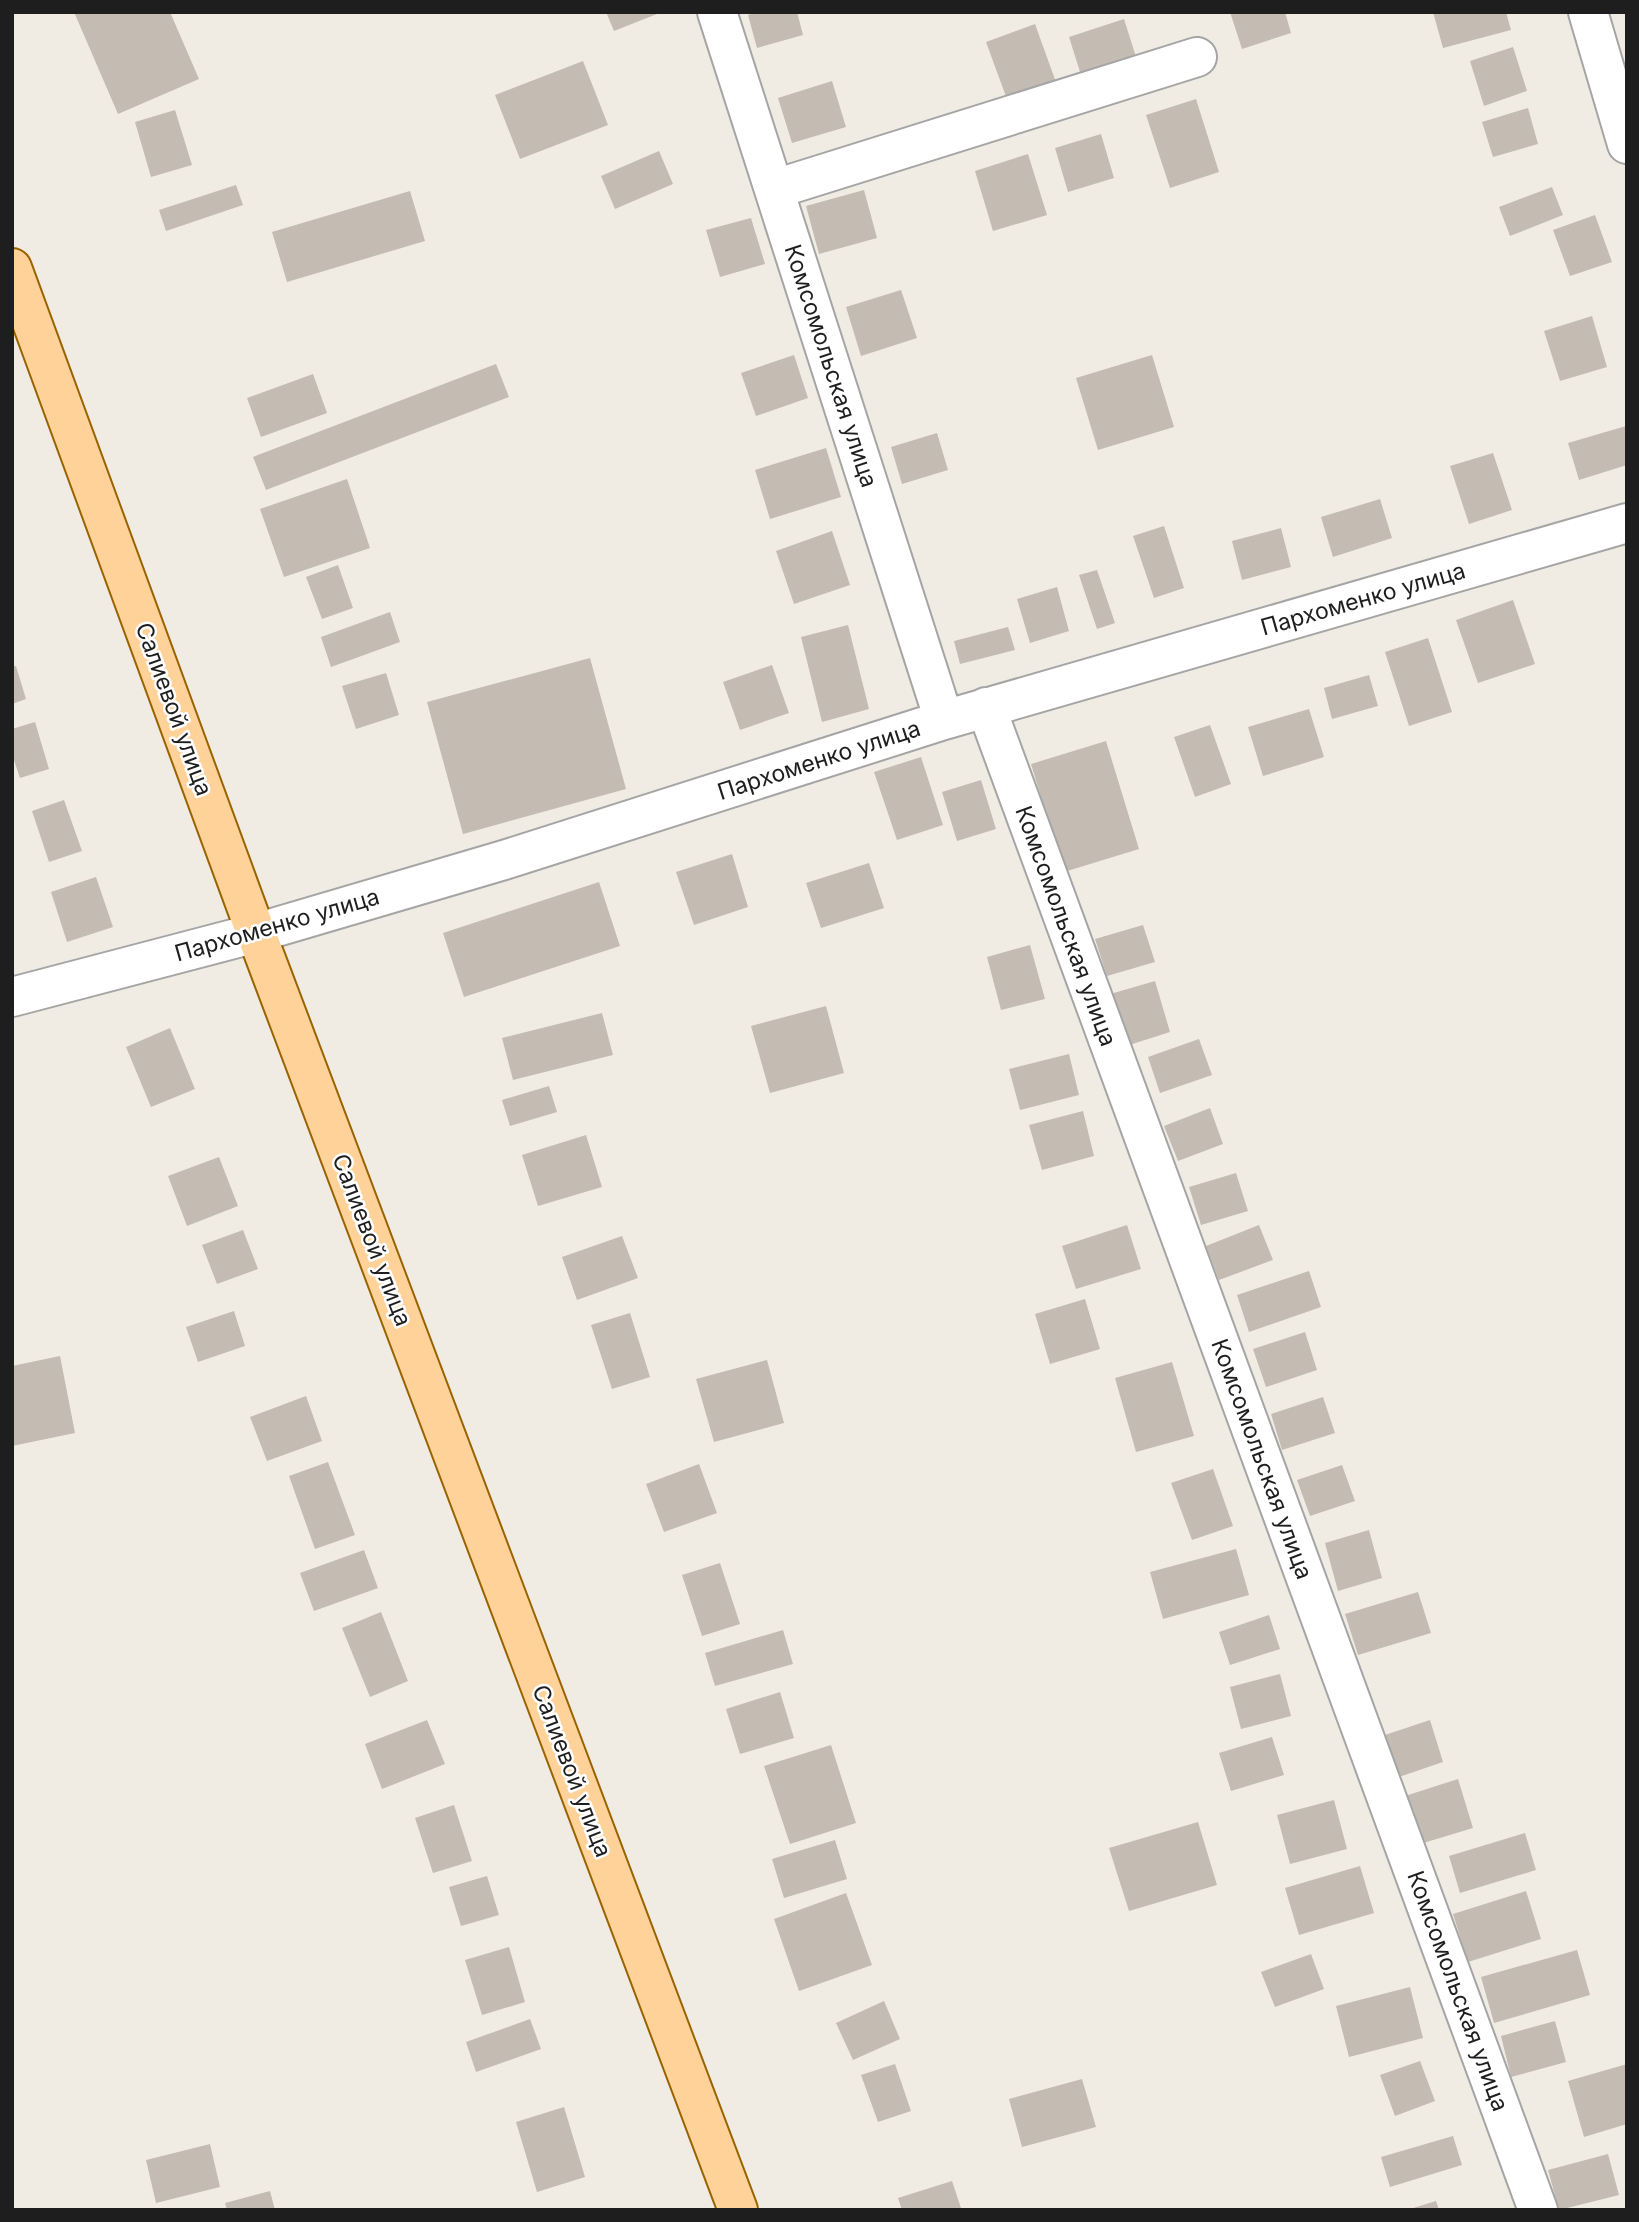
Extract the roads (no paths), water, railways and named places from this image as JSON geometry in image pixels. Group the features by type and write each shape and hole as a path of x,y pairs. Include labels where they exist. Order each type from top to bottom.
{"main road":[{"name":"Салиевой улица","path":"12,268 256,933 738,2210"}],"street":[{"name":"Комсомольская улица","path":"717,12 944,720"},
{"path":"1588,12 1627,144"},
{"path":"775,190 1198,57"},
{"name":"Пархоменко улица","path":"12,997 256,933 504,860 944,720 1627,523"},
{"name":"Комсомольская улица","path":"986,708 1538,2210"}]}
